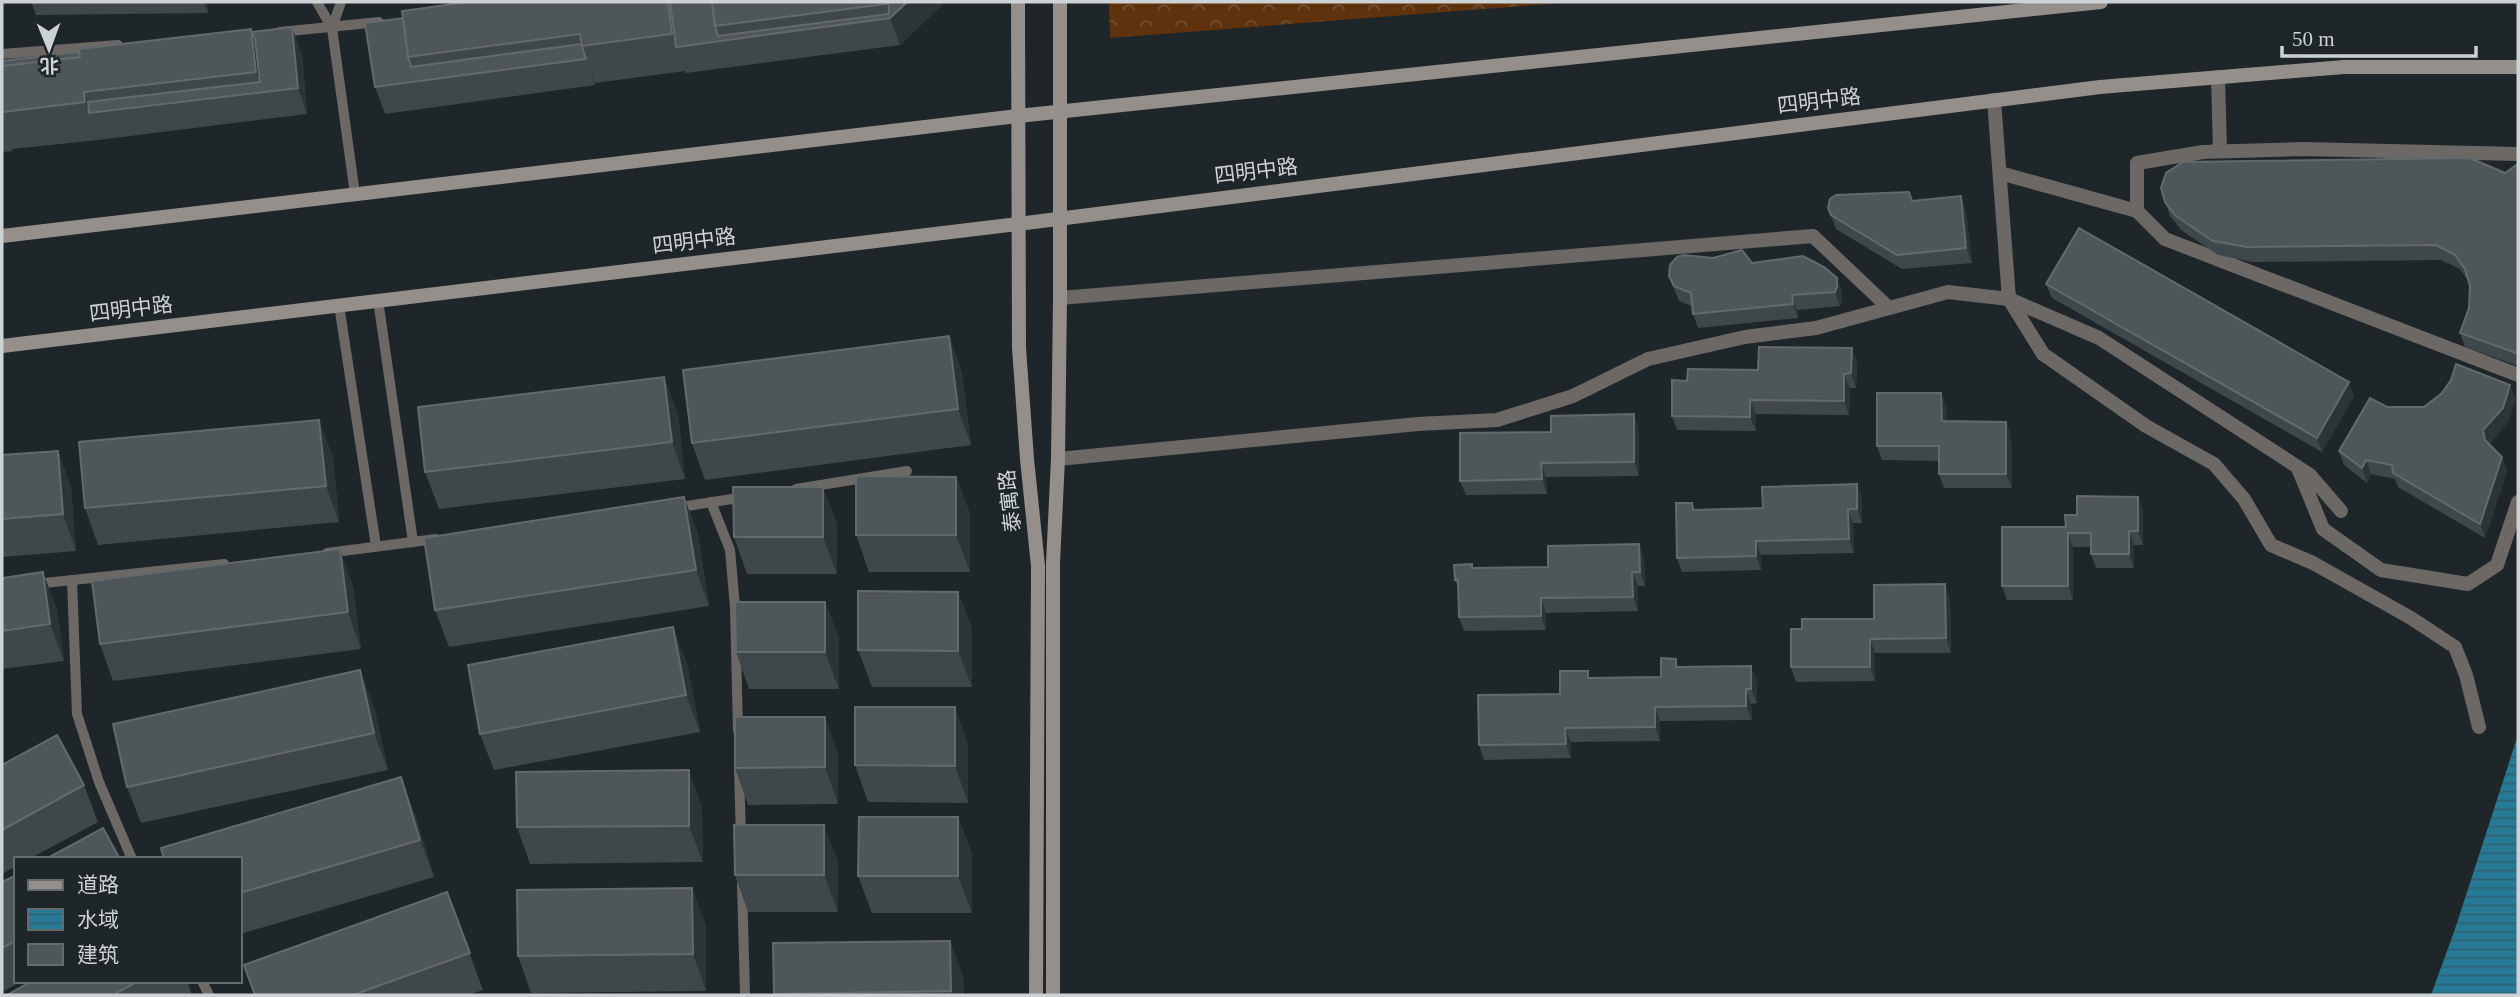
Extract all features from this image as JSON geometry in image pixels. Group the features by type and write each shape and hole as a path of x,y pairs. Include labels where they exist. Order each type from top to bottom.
{"main road":[{"name":"泰寓路","path":"1018,2 1019,348 1038,566 1036,995"},
{"name":"泰寓路","path":"1053,995 1053,563 1058,459 1060,2"},
{"path":"2,236 1018,116 2101,2"},
{"name":"四明中路","path":"2,346 1018,224 2100,87 2344,67 2518,67"}],"street":[{"path":"2218,77 2220,151"},
{"path":"1994,100 2010,299 2043,354 2146,426 2214,464 2244,499 2272,545 2313,563 2411,618 2455,647 2466,675 2479,727"},
{"path":"2137,211 2137,163 2220,151 2304,149 2518,154"},
{"path":"2000,173 2137,211 2165,239 2518,375"},
{"path":"1060,298 1813,236 1889,309"},
{"path":"1058,459 1425,424 1497,420 1573,396 1648,359 1745,337 1816,328 1948,292 2010,299 2099,338 2310,475 2341,511"},
{"path":"2297,467 2323,529 2381,570 2468,584 2497,565 2518,502"}],"lane":[{"path":"317,2 332,29 355,194"},
{"path":"332,29 341,2"},
{"path":"263,34 332,29 386,21"},
{"path":"2,54 125,44"},
{"path":"378,300 413,542"},
{"path":"339,305 376,546"},
{"path":"790,490 907,471"},
{"path":"660,509 751,496"},
{"path":"711,502 730,551 735,607 738,746"},
{"path":"310,555 454,536"},
{"path":"25,585 231,564"},
{"path":"72,580 77,714 99,782 131,857"},
{"path":"739,760 741,857"},
{"path":"742,870 745,995"}],"green space":[{"path":"1109,2 1573,2 1110,38"}],"water":[{"path":"2518,735 2518,995 2431,995 2455,929"}],"building":[{"path":"468,2 668,2 672,34 582,46 580,34 408,57 402,11"},
{"path":"670,2 712,2 718,36 889,14 888,2 907,2 890,18 676,47"},
{"path":"712,2 885,2 886,4 715,26"},
{"path":"403,18 411,67 581,44 586,59 375,87 365,23"},
{"path":"292,27 298,88 89,113 88,102 260,82 252,32"},
{"path":"251,29 256,72 84,92 85,102 2,112 2,66 80,57 79,49"},
{"path":"79,52 80,57 2,66 2,61"},
{"path":"2470,158 2505,173 2518,164 2516,353 2460,333 2469,308 2470,286 2465,269 2455,255 2436,245 2247,247 2213,241 2176,216 2165,202 2161,188 2166,173 2183,162"},
{"path":"1909,192 1912,201 1961,196 1966,248 1897,255 1831,215 1828,208 1830,199 1836,195"},
{"path":"2079,228 2349,382 2317,438 2046,284"},
{"path":"1742,250 1752,263 1803,256 1824,267 1837,278 1835,292 1792,295 1793,304 1693,314 1691,293 1674,286 1669,276 1670,265 1677,257 1684,255 1713,258"},
{"path":"949,336 958,409 692,443 683,370"},
{"path":"1759,347 1852,348 1851,373 1844,374 1844,401 1750,400 1750,417 1672,416 1672,380 1687,381 1688,369 1758,370"},
{"path":"2456,364 2510,385 2503,408 2483,430 2485,440 2502,457 2480,524 2393,473 2392,465 2366,460 2362,468 2339,451 2370,398 2387,407 2424,407 2442,393 2451,380"},
{"path":"664,377 672,442 425,472 418,407"},
{"path":"1877,393 1941,393 1942,421 2006,422 2006,474 1939,474 1939,446 1877,446"},
{"path":"1634,414 1634,462 1541,463 1542,479 1460,481 1460,433 1551,432 1551,416"},
{"path":"319,420 326,486 85,508 79,442"},
{"path":"58,451 63,514 2,519 2,455"},
{"path":"856,476 956,477 956,535 856,535"},
{"path":"1857,484 1857,509 1848,509 1849,539 1756,541 1756,556 1677,558 1676,503 1692,503 1693,510 1763,508 1762,487"},
{"path":"733,487 823,487 823,537 734,537"},
{"path":"2077,496 2138,497 2138,531 2129,531 2129,554 2091,554 2091,533 2068,533 2068,586 2002,586 2002,527 2066,527 2065,515 2077,515"},
{"path":"684,497 696,570 435,610 424,538"},
{"path":"1639,544 1640,572 1632,572 1633,597 1541,598 1541,616 1459,617 1458,580 1455,580 1454,565 1472,564 1472,568 1548,567 1548,546"},
{"path":"340,549 348,612 100,644 92,581"},
{"path":"43,572 50,624 2,631 2,578"},
{"path":"1945,584 1946,638 1870,639 1870,667 1791,667 1791,629 1802,629 1802,619 1874,619 1874,585"},
{"path":"858,591 958,592 958,651 858,650"},
{"path":"735,602 825,602 825,652 736,652"},
{"path":"673,627 686,695 480,734 468,665"},
{"path":"1661,658 1676,659 1676,667 1751,666 1751,689 1746,689 1746,706 1655,707 1655,727 1565,728 1566,744 1479,745 1478,695 1560,694 1560,671 1588,671 1588,678 1661,677"},
{"path":"360,670 374,733 127,787 113,724"},
{"path":"855,707 955,707 955,766 855,765"},
{"path":"735,717 825,717 825,767 735,768"},
{"path":"57,735 84,785 2,830 2,765"},
{"path":"689,770 689,826 517,827 516,772"},
{"path":"401,777 420,840 242,892 242,857 163,857 161,848"},
{"path":"859,817 958,817 958,876 858,876"},
{"path":"734,825 824,825 824,875 735,875"},
{"path":"103,828 119,857 50,857"},
{"path":"14,876 14,942 2,948 2,882"},
{"path":"692,888 693,954 518,956 517,890"},
{"path":"447,892 470,953 353,995 255,995 244,965"},
{"path":"950,941 951,991 774,994 773,943"},
{"path":"28,983 134,983 113,995 9,994"}]}
